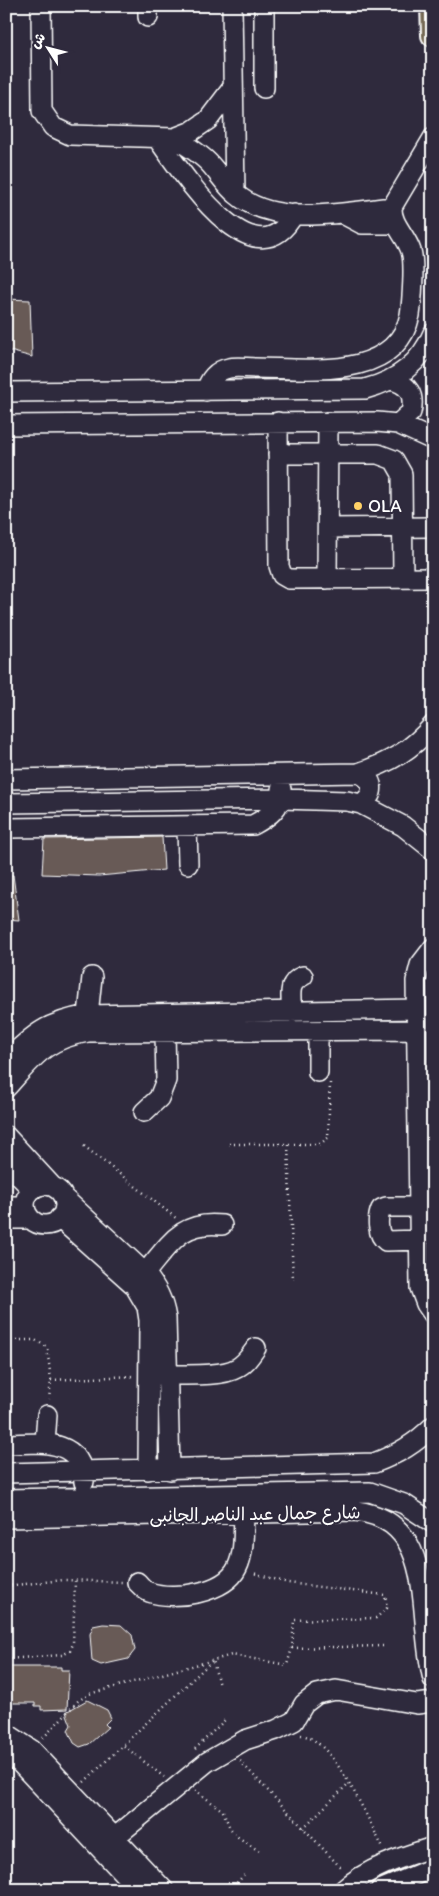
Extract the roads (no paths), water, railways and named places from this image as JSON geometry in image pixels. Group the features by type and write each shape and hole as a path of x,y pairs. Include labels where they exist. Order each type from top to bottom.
{"main road":[{"path":"432,6 433,35"}],"street":[{"path":"42,6 42,111 52,127 70,135 165,138 192,131 208,120 233,88"},
{"path":"235,193 232,10 264,10 264,88"},
{"path":"165,138 193,149 210,163 235,193 248,204 264,210 294,214 394,215"},
{"path":"165,138 205,202 222,218 245,234 259,238 274,236 286,227 294,214"},
{"path":"394,215 433,138"},
{"path":"206,391 212,378 229,368 341,368 366,362 392,346 403,332 410,313 412,254 394,215"},
{"path":"6,392 356,390 374,387 391,380 406,370 419,357 433,333"},
{"path":"391,380 407,387 413,404 411,412 398,424"},
{"path":"278,422 280,571 290,579 433,578"},
{"path":"327,579 328,422"},
{"path":"6,425 377,422 398,424 433,440"},
{"path":"278,454 378,454 394,460 402,474 403,578"},
{"path":"328,528 433,527"},
{"path":"6,779 162,778 358,772 382,765 403,754 422,738 433,725"},
{"path":"358,772 366,776 372,783 372,792 369,800 361,804"},
{"path":"6,828 253,825 270,815 282,799 281,775"},
{"path":"162,778 162,802"},
{"path":"6,803 328,799 361,804 403,826 433,850"},
{"path":"187,826 188,864"},
{"path":"433,948 420,965 416,981 420,1288 426,1304 433,1314"},
{"path":"292,1012 291,986 295,979 303,976"},
{"path":"88,1016 92,977"},
{"path":"6,1061 40,1030 63,1019 88,1016 238,1012 416,1010"},
{"path":"238,1012 238,1032"},
{"path":"6,1088 48,1045 67,1036 88,1032 416,1030"},
{"path":"318,1031 318,1072"},
{"path":"144,1112 159,1098 166,1080 165,1032"},
{"path":"6,1136 58,1192 145,1273 156,1286 163,1302 166,1318 170,1470"},
{"path":"6,1162 23,1205 42,1225 54,1222 59,1218 64,1208 58,1192 42,1185 23,1205 6,1219"},
{"path":"419,1207 381,1209 379,1228 380,1235 386,1241 420,1240"},
{"path":"59,1218 134,1285 142,1295 149,1320 148,1470"},
{"path":"145,1273 175,1238 188,1228 205,1223 222,1225"},
{"path":"148,1375 222,1372 236,1368 248,1360 256,1348"},
{"path":"45,1443 47,1415"},
{"path":"6,1473 374,1463 398,1454 418,1440 433,1426"},
{"path":"6,1444 45,1443 71,1451 79,1460 84,1472 85,1498"},
{"path":"370,1492 376,1488 381,1475 374,1463"},
{"path":"6,1499 370,1492 404,1504 433,1524"},
{"name":"شارع جمال عبد الناصر الجانبى","path":"6,1518 356,1511 376,1514 394,1521 408,1534 418,1551 423,1570 426,1641 433,1680"},
{"path":"137,1582 148,1592 177,1595 216,1589 228,1580 237,1568 241,1558 244,1514"},
{"path":"114,1838 175,1780 245,1740 276,1730 294,1721 304,1704 317,1694 336,1690 417,1704 433,1702"},
{"path":"6,1733 32,1750 164,1890"},
{"path":"6,1754 20,1763 140,1890"},
{"path":"348,1885 391,1863 433,1847"},
{"path":"380,1890 433,1868"}],"place":[{"name":"OLA","path":"358,506"}]}
